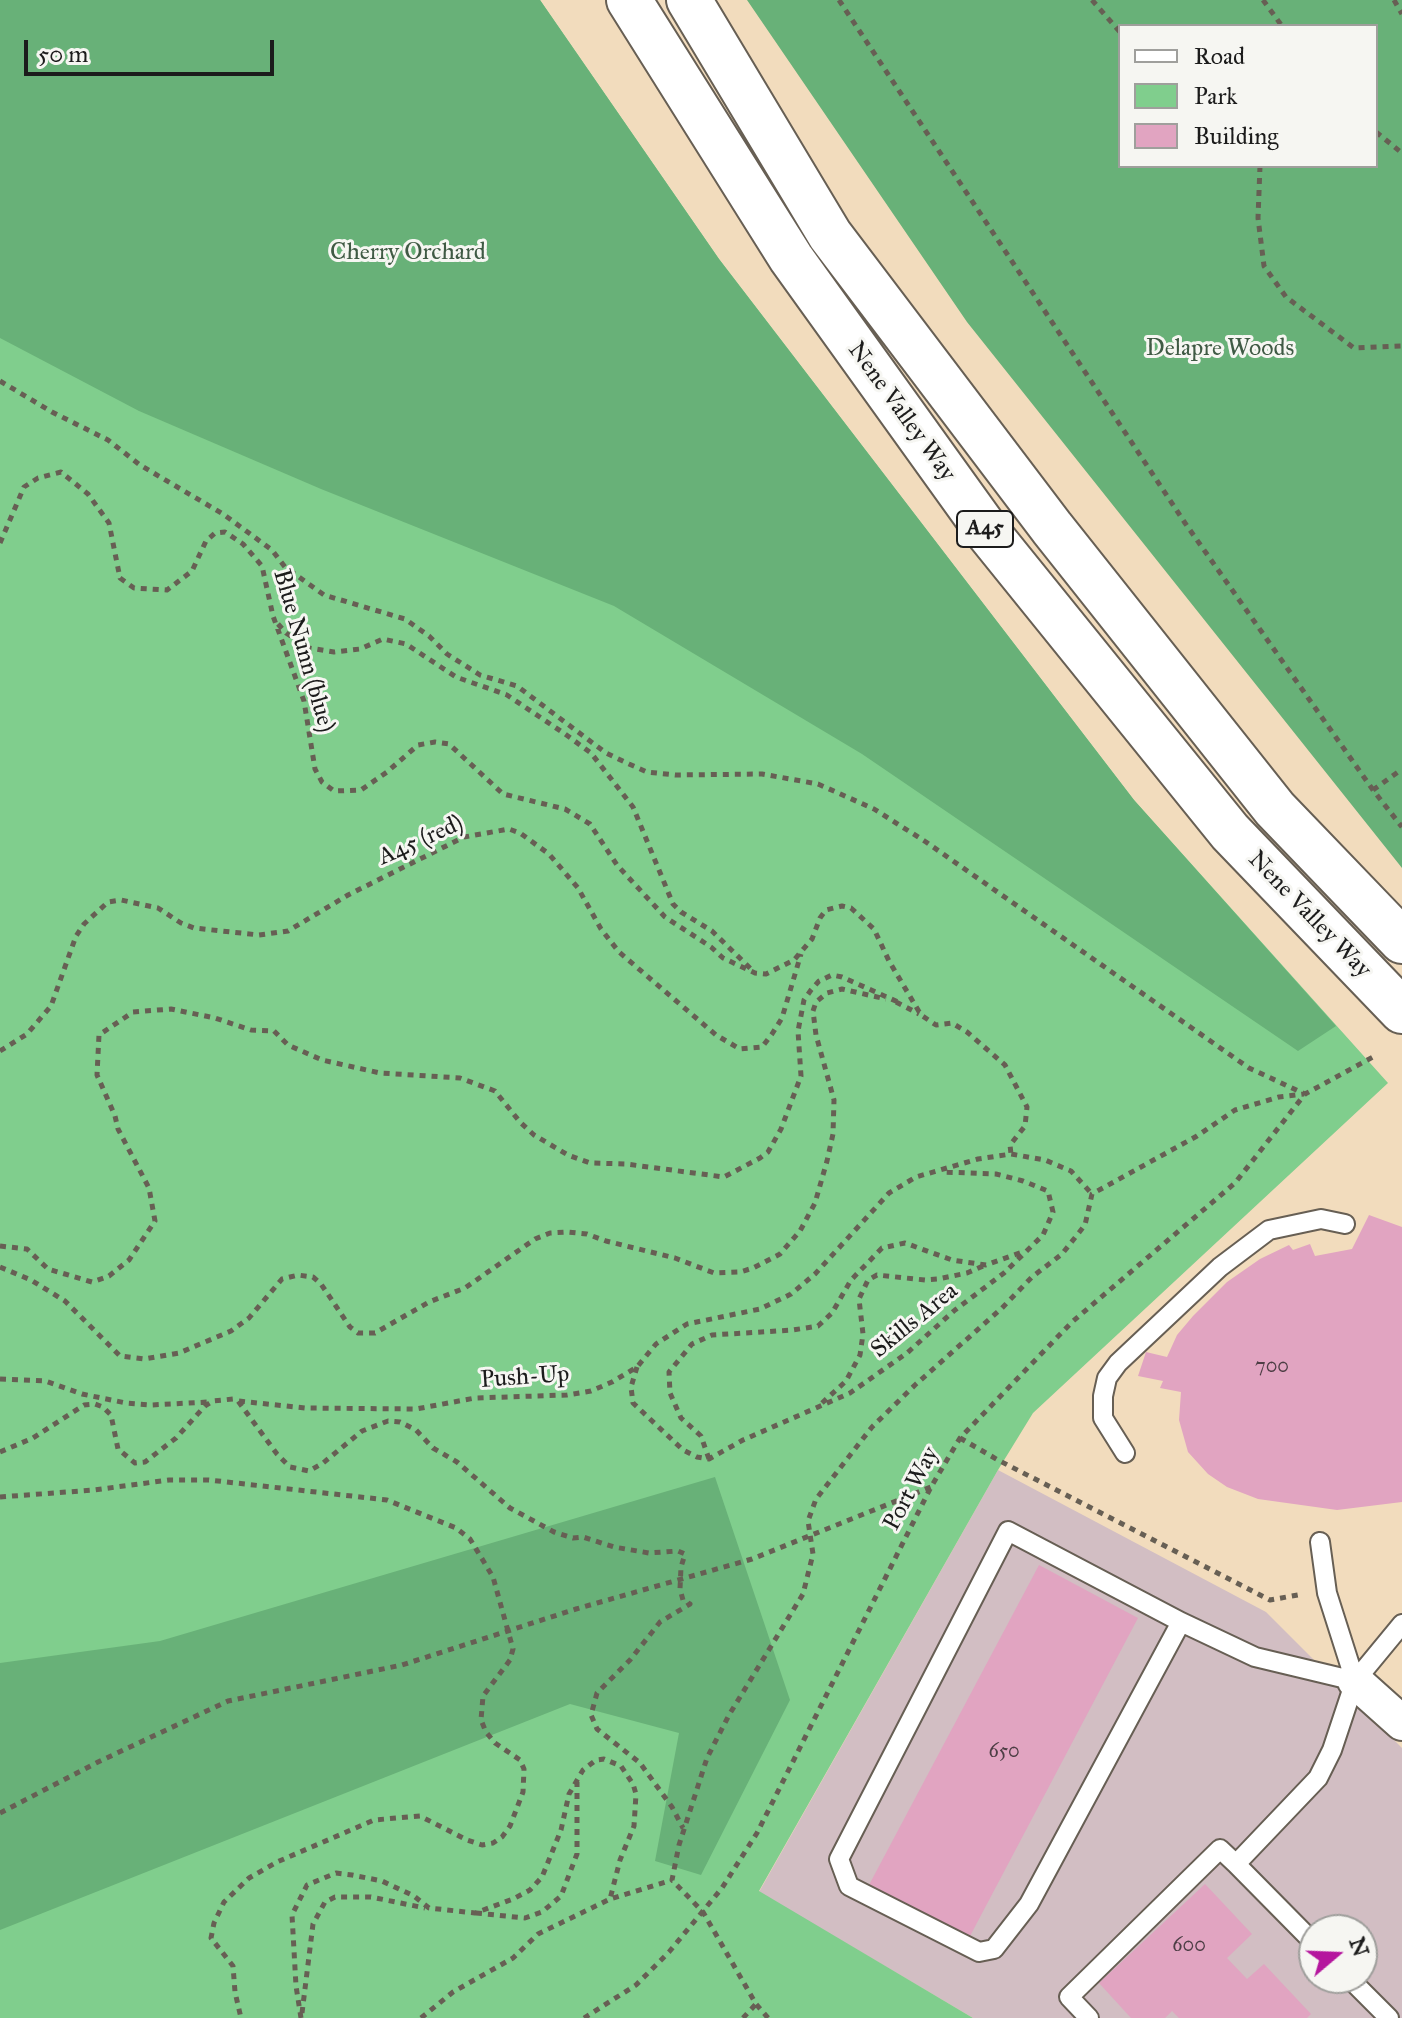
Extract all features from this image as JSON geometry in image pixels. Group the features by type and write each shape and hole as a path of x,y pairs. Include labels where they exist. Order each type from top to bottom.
{"highway":[{"name":"Nene Valley Way","path":"629,0 791,258 990,535 1230,832 1402,1011"},
{"name":"Nene Valley Way","path":"689,0 830,235 1024,492 1275,809 1402,941"}],"street":[{"path":"1355,1681 1402,1723"}],"lane":[{"path":"1125,1453 1103,1418 1107,1378 1118,1363 1220,1267 1269,1230 1321,1219 1345,1224"},
{"path":"1181,1622 1029,1904 994,1949 979,1952 849,1886 839,1859 1008,1531 1181,1622 1255,1657 1355,1681"},
{"path":"1320,1542 1327,1593 1355,1681"},
{"path":"1236,1864 1318,1778 1332,1750 1355,1681 1402,1624"},
{"path":"1089,2018 1069,1997 1220,1849 1298,1927"},
{"path":"1365,1994 1389,2018"}],"path":[{"path":"839,0 1185,523 1402,827"},
{"path":"1092,0 1118,30"},
{"path":"1263,0 1281,24"},
{"path":"1394,0 1402,14"},
{"path":"1378,134 1402,153"},
{"path":"1260,168 1258,218 1264,266 1286,297 1354,348 1402,346"},
{"path":"0,381 108,440 140,465 214,508 260,541 285,567 324,595 405,619 447,654 480,675 517,686 606,753 647,772 675,775 762,774 818,784 874,809 1249,1068 1305,1094"},
{"name":"Blue Nunn (blue)","path":"0,543 24,487 38,478 61,472 88,494 109,523 120,578 129,586 144,590 167,590 192,571 206,541 215,533 225,532 243,544 262,566 273,616 304,701 315,769 322,782 334,791 361,790 418,745 435,742 449,744 503,794 565,809 590,824 617,865 665,917 723,958 755,973"},
{"path":"273,616 286,633 309,648 345,651 360,649 383,639 406,644 456,677 507,695 591,753 633,807 673,904 712,931 755,973 772,972 794,960 812,939 822,913 842,906 851,908 874,929 921,1015"},
{"path":"1373,790 1402,769"},
{"name":"A45 (red)","path":"0,1051 20,1040 51,1006 76,936 108,902 121,900 158,908 194,928 259,935 288,931 348,895 464,837 509,829 520,833 549,854 578,888 601,929 619,952 704,1025 740,1049 762,1047 772,1034 782,1018 802,952"},
{"path":"0,1246 27,1249 48,1269 92,1282 109,1276 129,1260 155,1221 145,1179 118,1129 97,1075 99,1035 133,1012 171,1009 215,1018 251,1030 274,1031 288,1045 322,1060 380,1073 460,1078 495,1091 534,1135 561,1152 588,1163 626,1164 724,1177 768,1152 781,1129 801,1076 798,1031 804,1000 819,981 832,975 898,1002 936,1025 952,1023 967,1032 1005,1065 1027,1107 1025,1126 1010,1145 1011,1154 1045,1160 1071,1171 1092,1194"},
{"path":"0,1267 31,1280 65,1301 111,1349 131,1359 179,1353 231,1331 249,1318 270,1291 288,1276 306,1274 321,1284 350,1327 358,1333 375,1333 429,1302 465,1288 535,1239 550,1233 587,1234 675,1258 714,1273 740,1272 780,1254 800,1231 815,1203 827,1161 833,1134 834,1100 816,1035 813,1011 816,1002 827,993 842,989 898,1002"},
{"name":"Port Way","path":"584,2018 636,1985 722,1888 757,1833 931,1487 960,1438 1072,1322 1235,1183 1305,1094 1373,1057"},
{"path":"672,1880 684,1829 707,1758 729,1715 769,1654 784,1621 803,1594 813,1554 808,1521 816,1499 872,1427 1032,1277 1062,1254 1085,1225 1092,1194 1197,1136 1235,1110 1261,1101 1305,1094"},
{"name":"Push-Up","path":"0,1379 37,1379 82,1394 126,1403 190,1404 224,1398 305,1408 416,1409 475,1398 567,1395 591,1391 637,1367 656,1344 687,1324 760,1309 791,1294 815,1274 889,1193 916,1177 978,1159 1011,1154"},
{"name":"Skills Area","path":"933,1172 996,1174 1048,1191 1053,1212 1043,1235 1004,1273 955,1310 907,1353 850,1393 709,1459 701,1436 681,1418 670,1393 669,1372 692,1344 712,1335 818,1326 832,1313 851,1280 882,1248 905,1243 952,1260 986,1265"},
{"name":"Skills Area","path":"818,1406 846,1381 860,1355 863,1334 859,1299 868,1280 877,1275 938,1279 967,1273 1027,1250"},
{"path":"637,1367 631,1387 633,1403 683,1450 709,1459"},
{"path":"0,1452 33,1438 84,1405 95,1404 111,1415 118,1449 135,1463 145,1462 176,1438 213,1401"},
{"path":"238,1401 277,1454 290,1467 301,1471 309,1471 323,1463 353,1436 376,1425 388,1421 410,1425 433,1448 457,1462 510,1508 554,1532 649,1553 678,1551 685,1554 679,1580 683,1600 690,1604 660,1622 630,1660 597,1693 591,1715 597,1729 640,1763 684,1829"},
{"path":"960,1438 1270,1600 1316,1591 1327,1593"},
{"path":"0,1497 94,1490 169,1480 209,1480 387,1500 456,1528 470,1539 493,1577 513,1649 510,1660 483,1696 481,1709 486,1732 495,1743 520,1760 524,1769 523,1792 510,1826 502,1837 482,1845 420,1816 374,1820 277,1862 249,1878 224,1902 211,1938 233,1966 241,2018"},
{"path":"0,1813 98,1762 228,1701 402,1665 752,1559 931,1487"},
{"path":"475,1913 530,1890 542,1877 561,1830 569,1794 589,1764 604,1759 621,1766 633,1784 636,1805 634,1826 620,1860 610,1899"},
{"path":"302,2018 313,1924 325,1902 335,1897 371,1897 429,1908 525,1918 542,1912 561,1896 577,1854 578,1780"},
{"path":"302,2018 296,1986 292,1915 307,1885 336,1873 369,1878 414,1896 429,1908"},
{"path":"672,1880 703,1912 756,2004 768,2018"},
{"path":"421,2018 453,1992 513,1958 538,1934 610,1899 672,1880"},
{"path":"743,2018 756,2004"}],"shaded area":[{"path":"998,1470 1266,1612 1402,1748 1402,2018 973,2018 759,1892"}],"green space":[{"path":"0,0 540,0 719,259 1134,800 1388,1083 1033,1413 759,1891 973,2018 0,2018"},
{"name":"Cherry Orchard","path":"0,0 540,0 719,259 1134,800 1336,1026 1298,1051 862,754 614,606 321,489 139,411 0,338"},
{"name":"Delapre Woods","path":"747,0 1402,0 1402,868 967,322"},
{"path":"715,1477 790,1700 701,1875 655,1861 679,1733 570,1704 0,1930 0,1663 160,1641"}],"building":[{"path":"1369,1215 1402,1227 1402,1502 1337,1510 1258,1499 1227,1487 1208,1474 1188,1452 1179,1420 1181,1392 1160,1388 1163,1381 1138,1376 1146,1352 1167,1357 1177,1335 1193,1316 1227,1282 1260,1259 1289,1245 1293,1250 1310,1244 1315,1256 1352,1249"},
{"path":"1039,1565 1138,1618 969,1938 869,1885"},
{"path":"1205,1884 1252,1934 1227,1958 1247,1979 1264,1964 1311,2014 1307,2018 1179,2018 1172,2011 1165,2018 1131,2018 1099,1983"}]}
